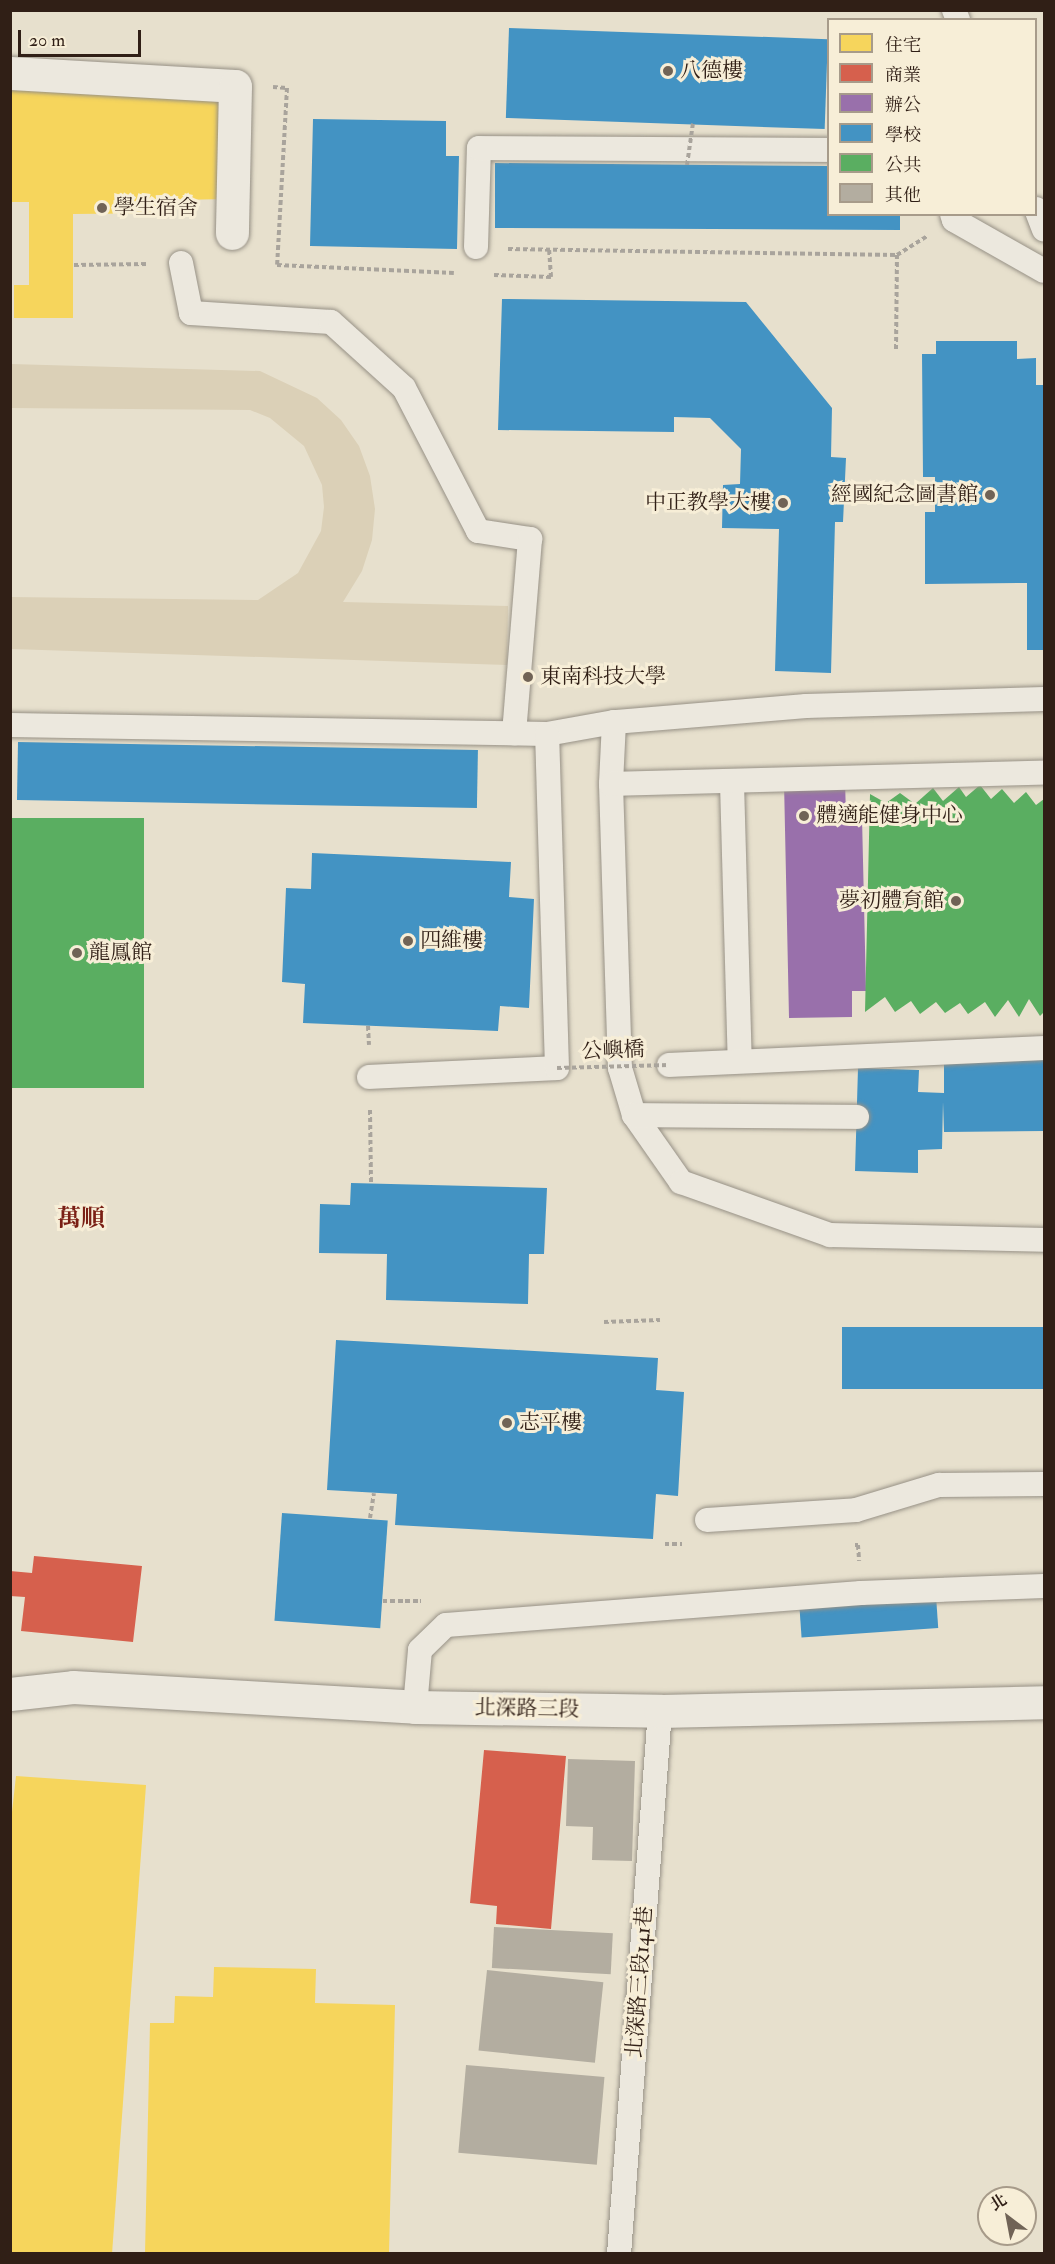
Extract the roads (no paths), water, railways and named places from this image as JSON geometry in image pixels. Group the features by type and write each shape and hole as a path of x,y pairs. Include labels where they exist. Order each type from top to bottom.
{"main road":[{"path":"10,73 235,86 232,233"},
{"name":"北深路三段","path":"10,1694 73,1687 415,1707 660,1711 1044,1702"}],"lane":[{"path":"476,247 479,147 827,150"},
{"path":"1037,213 1044,230"},
{"path":"953,217 1044,271"},
{"path":"181,263 191,313 331,322 404,388 478,531 530,539 514,733"},
{"path":"10,725 547,734 614,722 806,706 1044,699"},
{"path":"614,722 611,783 620,1068 634,1115 681,1182 830,1235 1044,1240"},
{"path":"369,1077 557,1068 547,734"},
{"path":"611,783 732,783 1044,773"},
{"path":"732,783 740,1061"},
{"path":"669,1065 1044,1048"},
{"path":"634,1115 857,1117"},
{"path":"707,1520 856,1510 939,1485 1044,1484"},
{"path":"415,1707 420,1650 446,1624 861,1593 1044,1586"},
{"name":"北深路三段141巷","path":"620,2253 660,1711"}],"place":[{"name":"八德樓","path":"668,71"},
{"name":"學生宿舍","path":"102,208"},
{"name":"經國紀念圖書館","path":"990,495"},
{"name":"中正教學大樓","path":"783,503"},
{"name":"東南科技大學","path":"528,677"},
{"name":"體適能健身中心","path":"804,816"},
{"name":"夢初體育館","path":"956,901"},
{"name":"四維樓","path":"408,941"},
{"name":"龍鳳館","path":"77,953"},
{"name":"志平樓","path":"507,1423"}],"district":[{"name":"萬順","path":"81,1219"}]}
